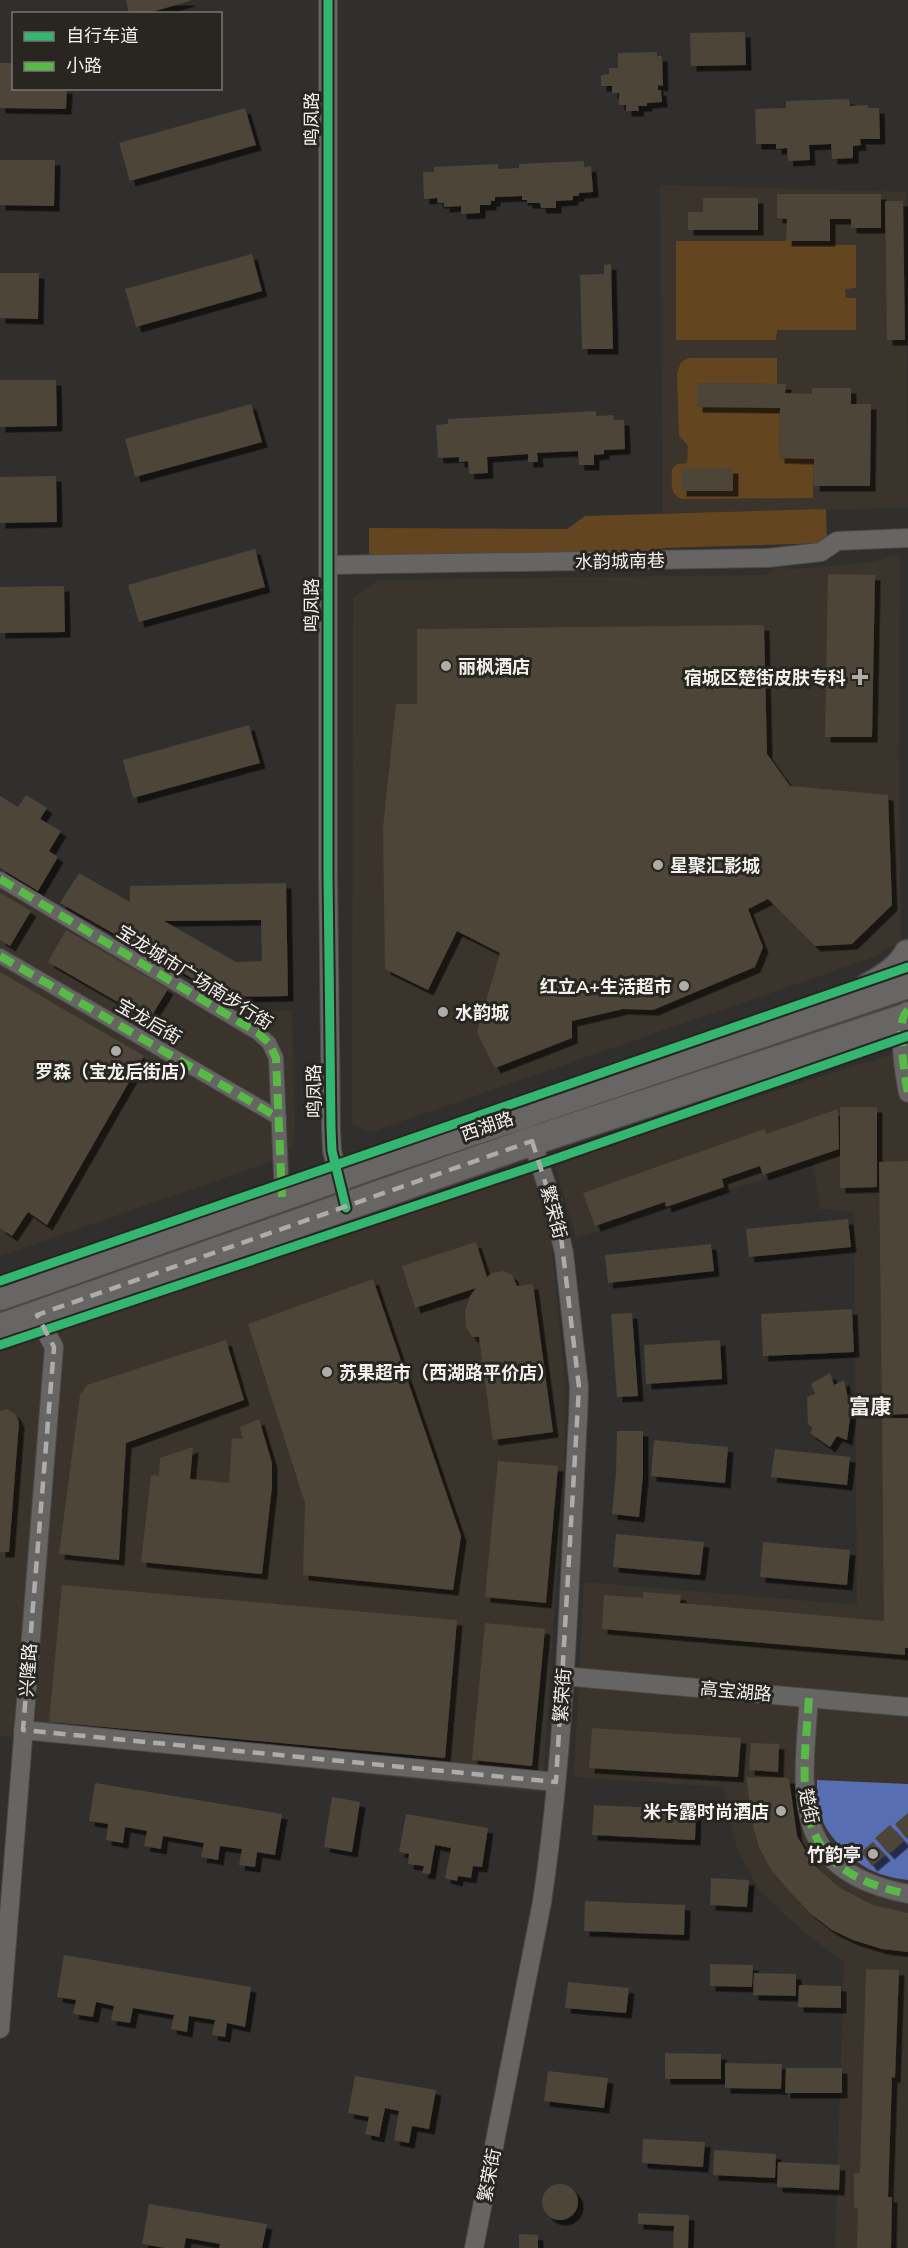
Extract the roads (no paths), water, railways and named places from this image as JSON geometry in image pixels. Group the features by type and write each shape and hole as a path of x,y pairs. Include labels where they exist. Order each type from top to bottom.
{"main road":[{"path":"815,1016 876,983 903,963 908,954"},
{"name":"西湖路","path":"0,1296 338,1177 908,984"},
{"name":"西湖路","path":"0,1328 346,1208 532,1140 906,1015"}],"street":[{"name":"鸣凤路","path":"328,0 330,1129 332,1151 346,1208"},
{"name":"水韵城南巷","path":"328,565 768,558 821,552 837,541 908,538"},
{"name":"宝龙城市广场南步行街","path":"0,879 258,1033 269,1043 276,1058 282,1197"},
{"name":"宝龙后街","path":"0,956 279,1118"},
{"path":"906,1015 904,1075 908,1093"},
{"name":"繁荣街","path":"474,2248 542,1902 556,1782 579,1387 560,1228 532,1140"},
{"name":"兴隆路","path":"0,2030 54,1347 37,1315"},
{"name":"高宝湖路","path":"563,1676 908,1707"},
{"name":"楚街","path":"809,1698 804,1780 809,1823 826,1854 855,1878 908,1894"},
{"path":"23,1730 556,1782"}],"water":[{"path":"817,1780 908,1784 908,1880 870,1870 839,1845 821,1817"}],"place":[{"name":"丽枫酒店","path":"446,666"},
{"name":"宿城区楚街皮肤专科","path":"860,677"},
{"name":"星聚汇影城","path":"658,865"},
{"name":"红立A+生活超市","path":"684,986"},
{"name":"水韵城","path":"443,1012"},
{"name":"罗森（宝龙后街店）","path":"116,1051"},
{"name":"苏果超市（西湖路平价店）","path":"327,1372"},
{"name":"米卡露时尚酒店","path":"781,1811"},
{"name":"竹韵亭","path":"873,1854"}],"district":[{"name":"富康","path":"870,1406"}]}
